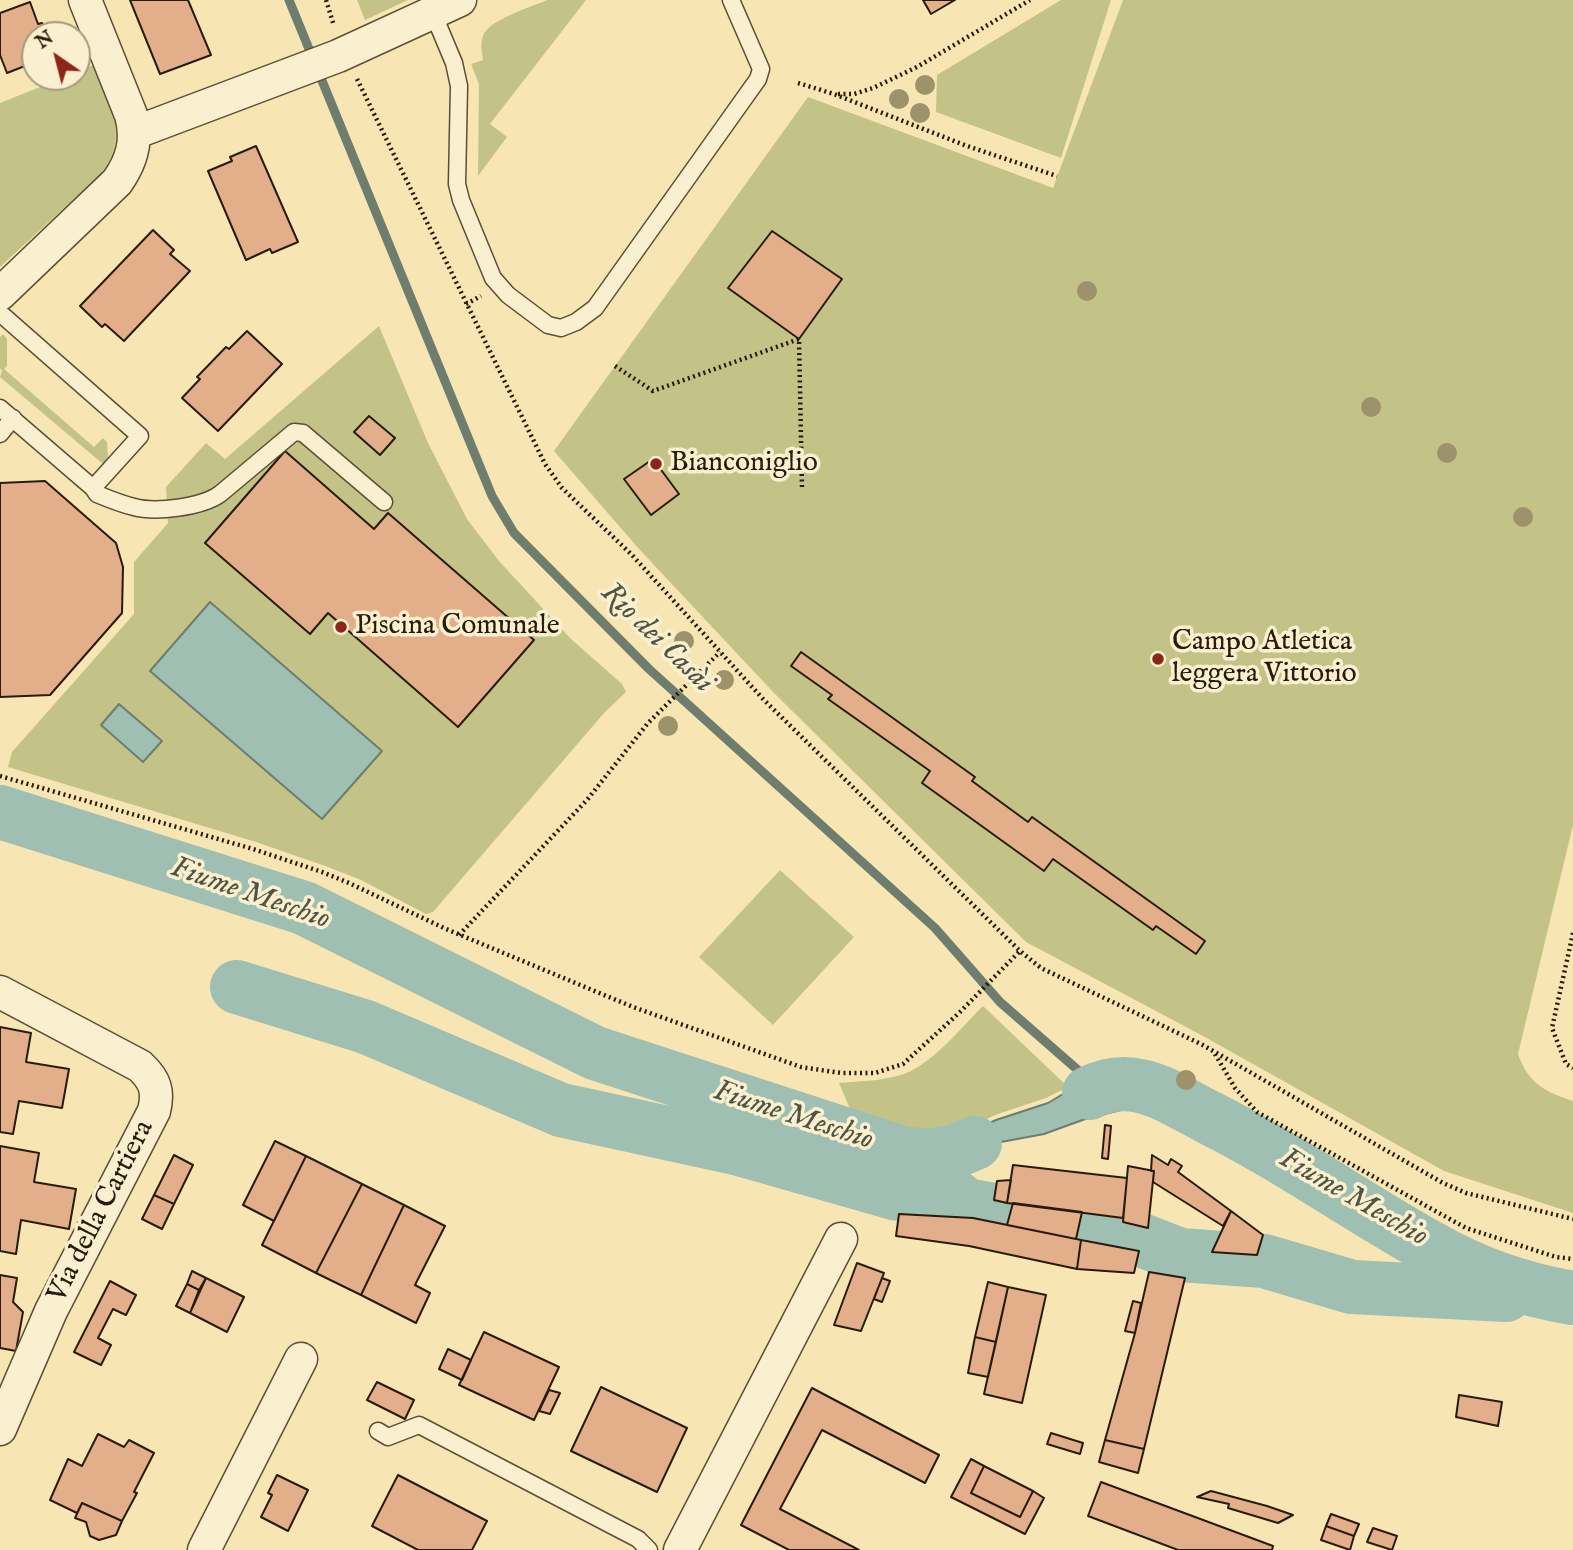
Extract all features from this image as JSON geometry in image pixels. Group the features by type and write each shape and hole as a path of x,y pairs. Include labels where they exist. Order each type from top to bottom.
{"street":[{"path":"0,294 117,182 128,164 134,133 131,115 85,0"},
{"path":"134,133 344,55 447,7"},
{"name":"Via della Cartiera","path":"0,992 140,1066 157,1090 154,1111 51,1311 0,1429"},
{"path":"680,1550 841,1239"},
{"path":"204,1550 301,1359"}],"lane":[{"path":"447,7 459,86 457,184 487,265 500,287 548,325 561,328 576,323 595,308 758,79 761,69 731,0"},
{"path":"0,313 140,436 93,488"},
{"path":"0,434 6,413 97,494 136,508 210,502 294,432 303,433 384,502"},
{"path":"378,1431 388,1437 419,1425 638,1539 649,1550"}],"path":[{"path":"326,0 344,55 545,464 562,488 631,554 764,700 1020,951 1041,968 1213,1050 1443,1183 1466,1192 1573,1219"},
{"path":"834,94 854,94 873,88 917,67 1030,0"},
{"path":"798,83 834,94 967,146 1057,176"},
{"path":"615,366 653,391 799,339 802,488"},
{"path":"459,935 587,800 648,723 720,652"},
{"path":"0,776 253,849 321,872 459,935 633,1007 802,1066 841,1073 875,1073 904,1064 1020,951"},
{"path":"1573,933 1552,1028 1566,1064 1573,1068"},
{"path":"1213,1050 1235,1087 1257,1112 1466,1228 1556,1257 1573,1259"}],"green space":[{"path":"357,0 408,0 365,20"},
{"path":"547,0 586,0 490,124 507,137 478,176 479,84 471,64 483,60 482,39 487,30 511,15"},
{"path":"1061,0 1111,0 1061,158 936,112 937,75"},
{"name":"Campo Atletica leggera Vittorio","path":"1123,0 1573,0 1573,825 1518,1054 1527,1072 1539,1085 1573,1101 1573,1213 1444,1171 1203,1036 1026,942 774,693 639,549 554,451 808,97 1053,188"},
{"path":"93,65 115,120 115,146 110,160 101,174 0,267 0,103 30,91 91,91"},
{"name":"Piscina Comunale","path":"379,326 428,443 467,519 499,561 571,639 622,684 626,692 604,713 433,912 426,914 361,880 328,867 256,842 8,767 12,752 134,614 134,562 168,523 166,487 206,443 225,459"},
{"path":"3,334 7,339 7,366 4,369 94,447 103,438 107,442 108,458 103,464 0,377 0,337"},
{"path":"780,870 854,937 773,1025 699,957"},
{"path":"983,1006 1068,1087 944,1137 903,1132 850,1109 839,1083 888,1078 915,1069 946,1044"}],"shaded area":[{"path":"210,602 382,751 322,819 150,671"},
{"path":"119,704 162,741 143,762 101,725"},
{"path":"1121,1075 1151,1085 1170,1109 1121,1110 1088,1118 1044,1134 1001,1142 968,1160 936,1167 913,1165 902,1153 939,1146 996,1120 1048,1103 1088,1079"}],"building":[{"path":"130,0 188,0 211,55 160,74"},
{"path":"923,0 955,0 931,14"},
{"path":"30,2 37,21 21,21 21,68 7,73 0,55 0,13"},
{"path":"256,146 298,242 272,253 270,249 246,260 208,171 232,161 230,157"},
{"path":"153,230 174,250 170,254 190,271 124,341 105,324 102,327 80,306"},
{"path":"772,231 842,279 799,339 728,288"},
{"path":"247,331 282,364 218,431 182,398 200,379 197,377 226,347 229,349"},
{"path":"369,416 395,438 380,455 354,432"},
{"path":"285,451 374,529 388,513 534,640 458,727 328,613 310,634 205,543"},
{"path":"653,459 679,494 651,515 624,479"},
{"path":"45,481 116,543 123,567 122,613 50,695 0,697 0,483"},
{"path":"801,652 975,777 972,781 1028,822 1032,817 1205,941 1196,954 1156,926 1153,930 1053,859 1044,871 922,783 930,771 828,699 832,695 791,666"},
{"path":"0,1027 31,1033 26,1062 69,1069 62,1108 19,1101 13,1134 0,1132"},
{"path":"1105,1125 1111,1126 1108,1159 1102,1158"},
{"path":"275,1141 306,1156 274,1221 243,1205"},
{"path":"0,1146 39,1153 34,1182 76,1189 69,1229 21,1220 16,1254 0,1251"},
{"path":"174,1155 193,1165 174,1204 154,1195"},
{"path":"1152,1155 1168,1165 1171,1159 1182,1166 1178,1172 1231,1211 1223,1226 1153,1182"},
{"path":"306,1156 362,1184 316,1273 262,1245"},
{"path":"1013,1165 1127,1178 1123,1218 1007,1203"},
{"path":"1128,1166 1154,1171 1148,1228 1123,1222"},
{"path":"1011,1180 1007,1203 994,1200 997,1181"},
{"path":"362,1184 404,1205 361,1295 316,1273"},
{"path":"154,1195 174,1204 162,1229 142,1219"},
{"path":"1013,1203 1082,1212 1076,1239 1007,1225"},
{"path":"404,1205 445,1226 415,1285 430,1293 416,1323 361,1295"},
{"path":"1231,1211 1263,1235 1257,1255 1212,1252"},
{"path":"899,1214 973,1218 1081,1240 1077,1269 969,1246 896,1236"},
{"path":"1081,1240 1139,1251 1134,1273 1077,1269"},
{"path":"857,1263 884,1273 861,1331 834,1325"},
{"path":"192,1271 206,1278 199,1290 187,1284"},
{"path":"1149,1272 1185,1278 1144,1449 1105,1440"},
{"path":"0,1275 17,1278 13,1302 23,1312 16,1351 0,1348"},
{"path":"206,1278 244,1297 227,1332 190,1313"},
{"path":"882,1278 890,1281 882,1302 874,1299"},
{"path":"110,1281 136,1295 126,1315 113,1309 98,1338 111,1345 101,1365 74,1352"},
{"path":"988,1282 1008,1287 996,1342 975,1337"},
{"path":"187,1284 199,1290 190,1313 176,1306"},
{"path":"1008,1287 1046,1295 1022,1403 984,1394"},
{"path":"1133,1301 1141,1303 1135,1333 1125,1331"},
{"path":"484,1332 559,1367 534,1420 459,1385"},
{"path":"975,1337 996,1342 988,1377 968,1373"},
{"path":"448,1349 471,1360 462,1380 439,1369"},
{"path":"377,1382 414,1400 405,1419 367,1400"},
{"path":"601,1387 687,1428 657,1492 571,1451"},
{"path":"812,1388 939,1455 925,1483 822,1430 780,1509 859,1550 789,1550 741,1525"},
{"path":"549,1390 560,1393 550,1414 539,1411"},
{"path":"1459,1395 1502,1402 1498,1426 1456,1417"},
{"path":"1051,1433 1083,1443 1080,1454 1047,1444"},
{"path":"98,1434 124,1447 129,1440 154,1453 122,1521 82,1503 77,1513 50,1500 68,1459 82,1466"},
{"path":"1105,1440 1144,1449 1138,1473 1099,1462"},
{"path":"971,1459 984,1466 971,1493 1020,1517 1033,1491 1044,1498 1025,1534 951,1497"},
{"path":"984,1466 1033,1491 1020,1517 971,1493"},
{"path":"277,1475 308,1490 288,1531 261,1517 272,1495 268,1493"},
{"path":"398,1475 487,1521 472,1550 418,1550 372,1526"},
{"path":"1101,1482 1273,1546 1272,1550 1178,1550 1088,1516"},
{"path":"1211,1491 1293,1515 1278,1523 1228,1508 1229,1504 1197,1497"},
{"path":"82,1503 122,1521 116,1535 99,1540 90,1536 86,1522 75,1518"},
{"path":"1331,1514 1359,1524 1354,1536 1326,1526"},
{"path":"1326,1526 1354,1536 1350,1550 1321,1540"},
{"path":"1373,1528 1397,1536 1392,1550 1367,1542"}],"waterway":[{"name":"Rio dei Casài","path":"289,0 492,496 514,533 649,669 935,928 1000,1002 1095,1085"},
{"name":"Fiume Meschio","path":"0,812 304,908 595,1053 902,1153 939,1154 975,1143"},
{"path":"237,987 366,1027 561,1110 736,1148 894,1193 966,1205"},
{"name":"Fiume Meschio","path":"1089,1093 1121,1084 1158,1091 1265,1148 1449,1258 1501,1280 1573,1298"},
{"path":"938,1183 966,1205 1118,1231 1180,1255 1264,1261 1352,1287 1506,1295"}],"place":[{"name":"Bianconiglio","path":"656,464"},
{"name":"Piscina Comunale","path":"341,627"},
{"name":"Campo Atletica leggera Vittorio","path":"1158,659"}]}
